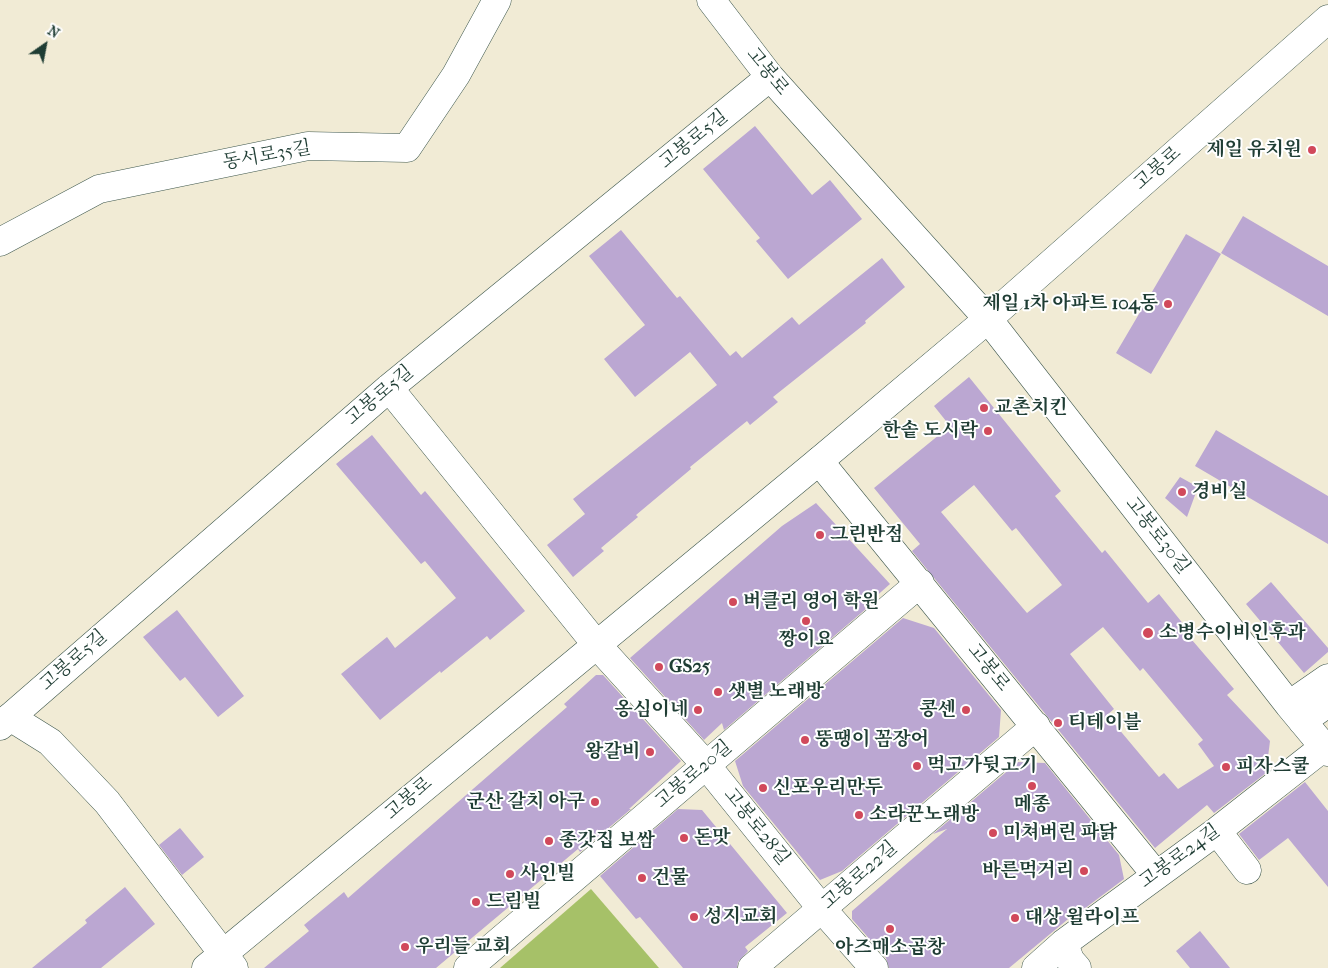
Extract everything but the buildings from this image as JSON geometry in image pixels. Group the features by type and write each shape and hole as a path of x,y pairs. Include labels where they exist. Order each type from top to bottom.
{"street":[{"name":"동서로35길","path":"0,242 98,189 308,146 407,148 456,75 497,0"},
{"name":"고봉로","path":"711,0 770,77 988,319"},
{"name":"고봉로","path":"5,721 50,742 107,802 221,963 596,644 820,461 988,319 1328,19"},
{"name":"고봉로5길","path":"5,721 389,388 770,77"},
{"name":"고봉로30길","path":"988,319 1295,713 1326,749"},
{"path":"389,388 596,644"},
{"name":"고봉로","path":"820,461 1156,875"},
{"name":"고봉로20길","path":"468,968 920,584"},
{"name":"고봉로28길","path":"596,644 706,765 822,909 874,968"},
{"path":"1295,713 1328,678"},
{"path":"1295,713 1328,703"},
{"name":"고봉로22길","path":"752,968 1036,726"},
{"name":"고봉로24길","path":"1036,968 1064,943 1326,749"},
{"path":"1217,831 1246,870"},
{"path":"1064,943 1070,960 1077,968"}],"green space":[{"path":"591,889 659,968 500,968"}],"place":[{"name":"제일 유치원","path":"1312,150"},
{"name":"제일 1차 아파트 104동","path":"1168,304"},
{"name":"교촌치킨","path":"984,408"},
{"name":"한솥 도시락","path":"988,431"},
{"name":"경비실","path":"1182,492"},
{"name":"그린반점","path":"820,535"},
{"name":"버클리 영어 학원","path":"733,602"},
{"name":"짱이요","path":"806,621"},
{"name":"소병수이비인후과","path":"1148,633"},
{"name":"GS25","path":"659,667"},
{"name":"샛별 노래방","path":"718,692"},
{"name":"옹심이네","path":"698,710"},
{"name":"콩센","path":"966,710"},
{"name":"티테이블","path":"1058,723"},
{"name":"뚱땡이 꼼장어","path":"805,740"},
{"name":"왕갈비","path":"650,752"},
{"name":"먹고가뒷고기","path":"917,766"},
{"name":"피자스쿨","path":"1226,767"},
{"name":"메종","path":"1032,786"},
{"name":"신포우리만두","path":"763,788"},
{"name":"군산 갈치 아구","path":"595,802"},
{"name":"소라꾼노래방","path":"859,815"},
{"name":"미쳐버린 파닭","path":"993,833"},
{"name":"돈맛","path":"684,838"},
{"name":"종갓집 보쌈","path":"549,841"},
{"name":"바른먹거리","path":"1084,871"},
{"name":"사인빌","path":"510,874"},
{"name":"건물","path":"642,878"},
{"name":"드림빌","path":"476,902"},
{"name":"성지교회","path":"694,917"},
{"name":"대상 윌라이프","path":"1015,918"},
{"name":"아즈매소곱창","path":"890,929"},
{"name":"우리들 교회","path":"405,947"}]}
